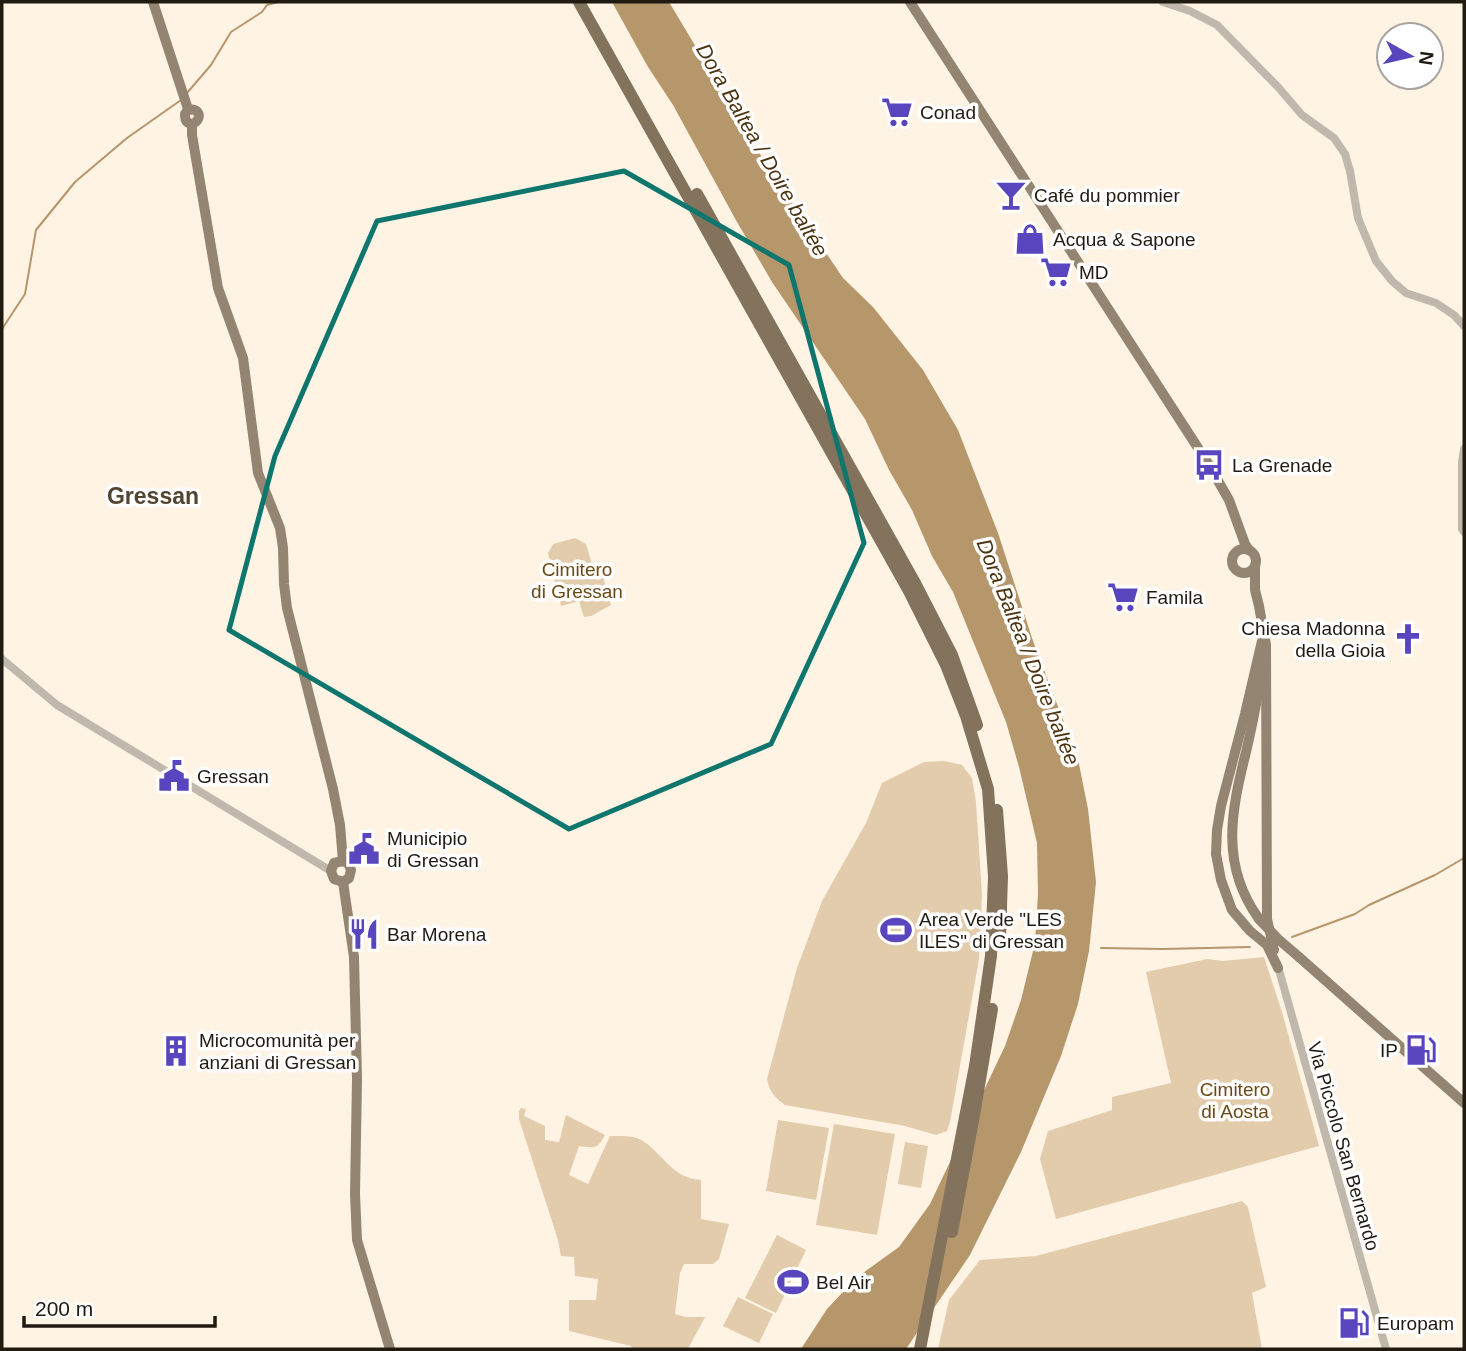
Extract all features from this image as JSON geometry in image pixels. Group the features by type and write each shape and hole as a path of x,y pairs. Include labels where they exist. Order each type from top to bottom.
{"highway":[{"path":"579,2 909,591 946,665 967,716 988,789 994,876 991,956 975,1066 920,1349"},
{"path":"589,2 915,583 952,655 973,710 995,787 1002,876 999,958 987,1043 929,1349"}],"main road":[{"path":"153,2 188,110 197,110 199,114 197,122 192,124 195,154 218,288 243,358 258,473 280,528 284,548 287,608 333,789 343,861"},
{"path":"911,2 1209,465 1228,500 1245,544 1255,557 1255,590 1266,645 1267,674 1267,919 1264,936 1278,968"},
{"path":"1238,527 1232,563 1235,570 1241,573 1255,590"},
{"path":"1235,552 1249,550"},
{"path":"1241,573 1248,573 1255,566"},
{"path":"1263,631 1259,690 1233,810 1231,838 1240,886 1259,919 1278,939 1464,1103"},
{"path":"1263,631 1245,715 1221,806 1216,854 1227,899 1240,921 1264,936 1273,950"},
{"path":"343,861 350,865 352,871 349,878 343,881 334,879 331,872 334,863 343,861"},
{"path":"343,881 354,957 357,1240 390,1349"}],"street":[{"path":"1163,2 1190,11 1217,25 1278,87 1301,115 1334,138 1345,154 1358,218 1376,261 1406,293 1436,303 1454,315 1464,326"},
{"path":"1464,449 1464,532"},
{"path":"2,659 57,705 331,872"},
{"name":"Via Piccolo San Bernardo","path":"1273,950 1386,1349"}],"highlighted area":[{"path":"624,171 789,265 864,543 771,744 569,829 229,630 275,456 377,221"}],"green space":[{"name":"Cimitero di Gressan","path":"575,538 586,544 592,564 599,562 611,605 591,616 584,617 579,601 561,606 548,553 553,544"},
{"name":"Area Verde \"LES ILES\" di Gressan","path":"944,761 962,765 972,778 982,895 979,959 947,1131 936,1135 905,1126 785,1105 773,1094 767,1079 797,968 822,901 866,823 882,783 924,762"},
{"name":"Cimitero di Aosta","path":"1264,957 1319,1146 1056,1219 1040,1159 1048,1131 1112,1110 1112,1097 1171,1083 1146,972 1207,959 1223,961"},
{"path":"521,1108 526,1109 524,1116 545,1126 545,1140 559,1142 566,1115 605,1135 595,1147 579,1146 569,1175 588,1184 610,1136 639,1139 675,1170 701,1180 701,1219 729,1224 719,1259 713,1264 684,1264 680,1273 675,1314 705,1317 688,1349 632,1349 631,1346 569,1331 569,1300 596,1300 598,1279 575,1276 574,1257 561,1256 519,1119"},
{"path":"778,1120 829,1128 816,1200 766,1191"},
{"path":"834,1124 895,1134 877,1235 816,1225"},
{"path":"905,1142 928,1146 921,1188 898,1184"},
{"path":"1242,1201 1248,1207 1266,1287 1252,1293 1262,1349 938,1349 949,1300 980,1260 1036,1256"},
{"path":"777,1235 806,1250 776,1313 745,1298"},
{"path":"738,1297 773,1314 759,1343 723,1326"}],"water":[{"name":"Dora Baltea / Doire baltée","path":"612,2 669,2 766,164 843,278 873,307 923,370 958,430 998,533 1033,641 1078,759 1088,809 1096,882 1089,951 1078,1004 1061,1056 1021,1152 970,1255 906,1349 801,1349 827,1309 856,1278 899,1247 930,1204 1005,1046 1021,1000 1035,943 1037,843 1006,722 953,592 932,556 912,510 865,419 772,282"}],"waterway":[{"path":"187,93 211,65 231,32 262,12 267,5 278,2"},
{"path":"2,329 25,294 36,230 75,182 127,138 181,100"},
{"path":"1292,937 1355,914 1464,858"},
{"path":"1101,948 1250,947"}],"place":[{"name":"Conad","path":"897,112"},
{"name":"Café du pommier","path":"1011,195"},
{"name":"Acqua & Sapone","path":"1030,239"},
{"name":"MD","path":"1056,272"},
{"name":"La Grenade","path":"1209,465"},
{"name":"Famila","path":"1123,597"},
{"name":"Chiesa Madonna della Gioia","path":"1408,639"},
{"name":"Gressan","path":"174,776"},
{"name":"Municipio di Gressan","path":"364,849"},
{"name":"Area Verde \"LES ILES\" di Gressan","path":"896,930"},
{"name":"Bar Morena","path":"364,934"},
{"name":"IP","path":"1421,1050"},
{"name":"Microcomunità per anziani di Gressan","path":"176,1051"},
{"name":"Bel Air","path":"793,1282"},
{"name":"Europam","path":"1354,1323"}],"district":[{"name":"Gressan","path":"153,496"}]}
